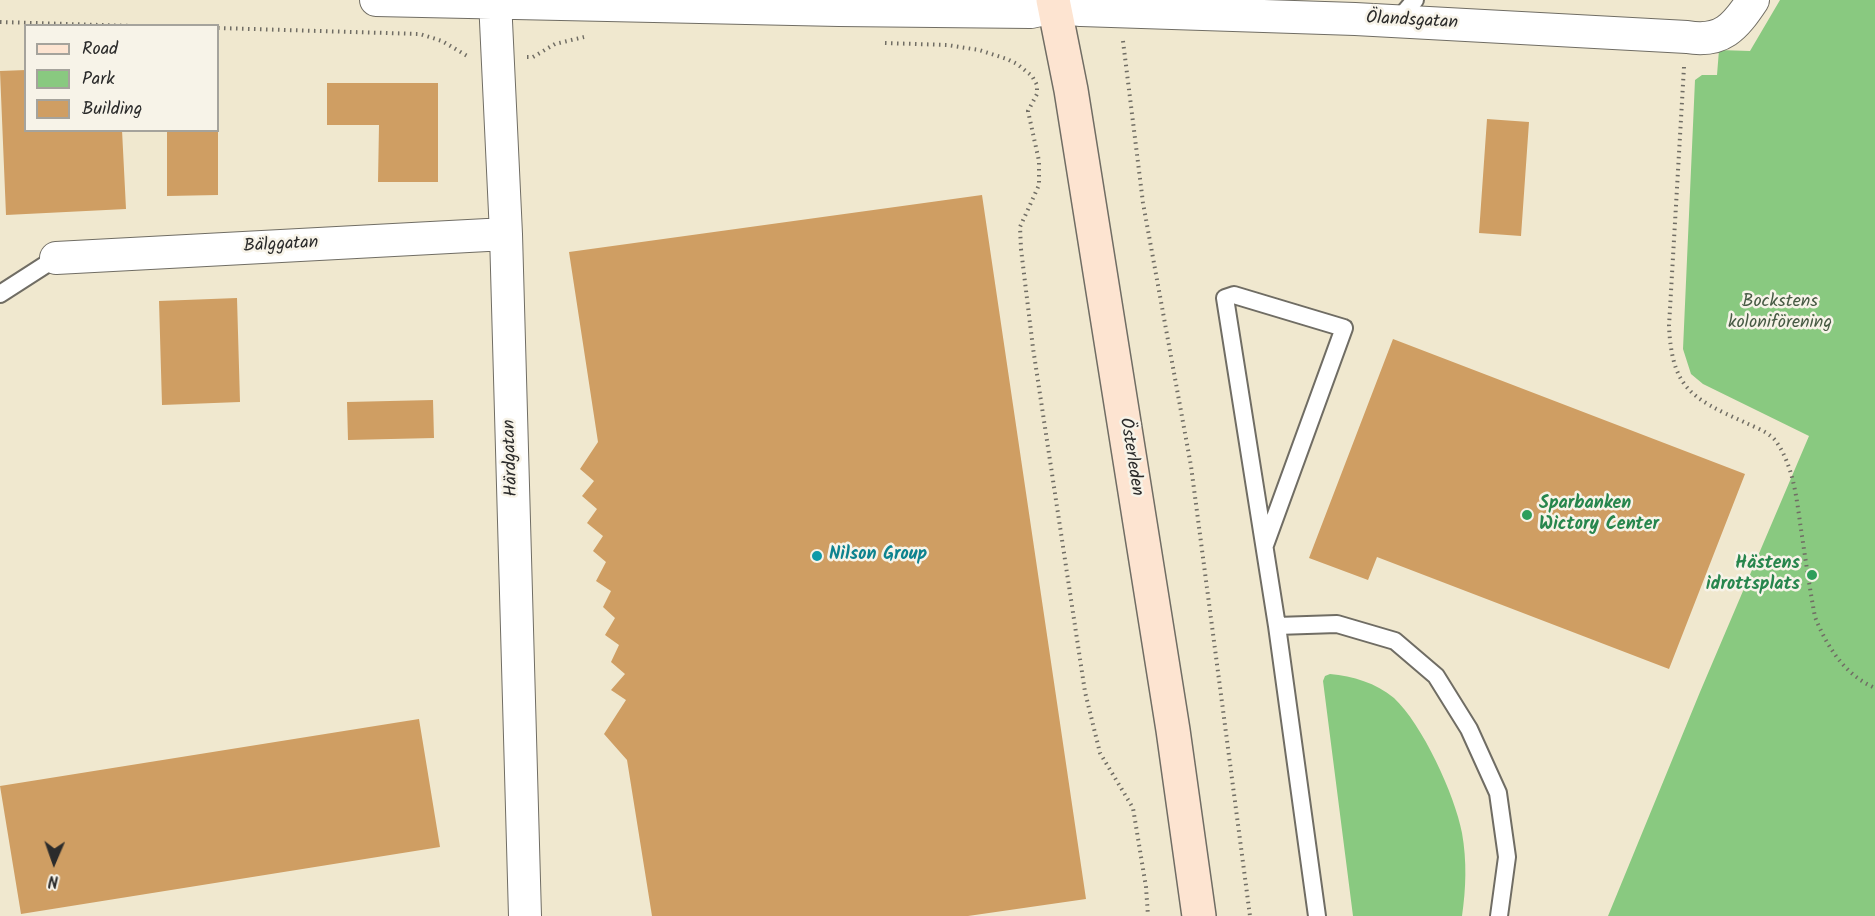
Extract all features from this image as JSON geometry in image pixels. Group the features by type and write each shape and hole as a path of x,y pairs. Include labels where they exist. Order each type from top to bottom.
{"main road":[{"name":"Österleden","path":"1053,3 1071,90 1170,706 1199,916"}],"street":[{"name":"Ölandsgatan","path":"376,0 1031,12 1053,3 1081,10 1406,11 1704,39 1738,24 1753,0"},
{"name":"Härdgatan","path":"495,2 506,234 525,916"},
{"name":"Bälggatan","path":"56,258 506,234"}],"lane":[{"path":"0,294 56,258"},
{"path":"1265,545 1344,328 1234,295 1225,298 1265,545 1317,916"},
{"path":"1277,626 1337,624 1395,641 1436,676 1469,729 1498,794 1507,857 1499,916"}],"path":[{"path":"1117,10 1145,214 1191,466 1250,916"},
{"path":"0,22 67,24"},
{"path":"219,28 420,34 442,41 470,57 532,57 555,44 575,38 594,36"},
{"path":"1687,37 1682,88 1669,326 1674,363 1681,380 1691,394 1705,404 1763,431 1774,439 1779,447 1790,471 1796,494 1810,591 1818,627 1835,655 1850,672 1875,688"},
{"path":"876,43 947,45 979,50 1017,64 1032,76 1037,85 1037,94 1028,111 1039,162 1039,185 1020,227 1020,249 1085,692 1100,753 1133,808 1146,886 1148,916"}],"green space":[{"name":"Bockstens koloniförening","path":"1780,0 1875,0 1875,916 1608,916 1809,436 1703,384 1691,374 1683,349 1695,80 1702,75 1717,75 1719,50 1750,51"},
{"path":"1330,674 1347,676 1380,688 1405,710 1426,742 1445,780 1462,833 1465,875 1462,916 1353,916 1323,681 1325,676"}],"building":[{"path":"24,70 24,132 122,132 126,209 6,215 0,71"},
{"path":"327,83 438,83 438,182 378,182 379,125 327,125"},
{"path":"1487,119 1529,122 1521,236 1479,233"},
{"path":"167,132 218,132 218,195 167,196"},
{"name":"Nilson Group","path":"982,195 1086,899 968,916 652,916 627,760 604,734 626,700 611,690 625,674 611,662 619,645 605,635 615,618 603,607 611,591 596,581 606,562 593,551 603,536 587,523 597,509 582,496 594,481 580,469 598,442 569,252"},
{"path":"237,298 240,402 162,405 159,301"},
{"name":"Sparbanken Wictory Center","path":"1393,339 1745,474 1669,669 1377,557 1368,580 1309,558"},
{"path":"433,400 434,438 348,440 347,402"},
{"path":"419,719 440,847 21,914 0,786"}],"place":[{"name":"Sparbanken Wictory Center","path":"1527,515"},
{"name":"Nilson Group","path":"817,556"},
{"name":"Hästens idrottsplats","path":"1812,575"}]}
